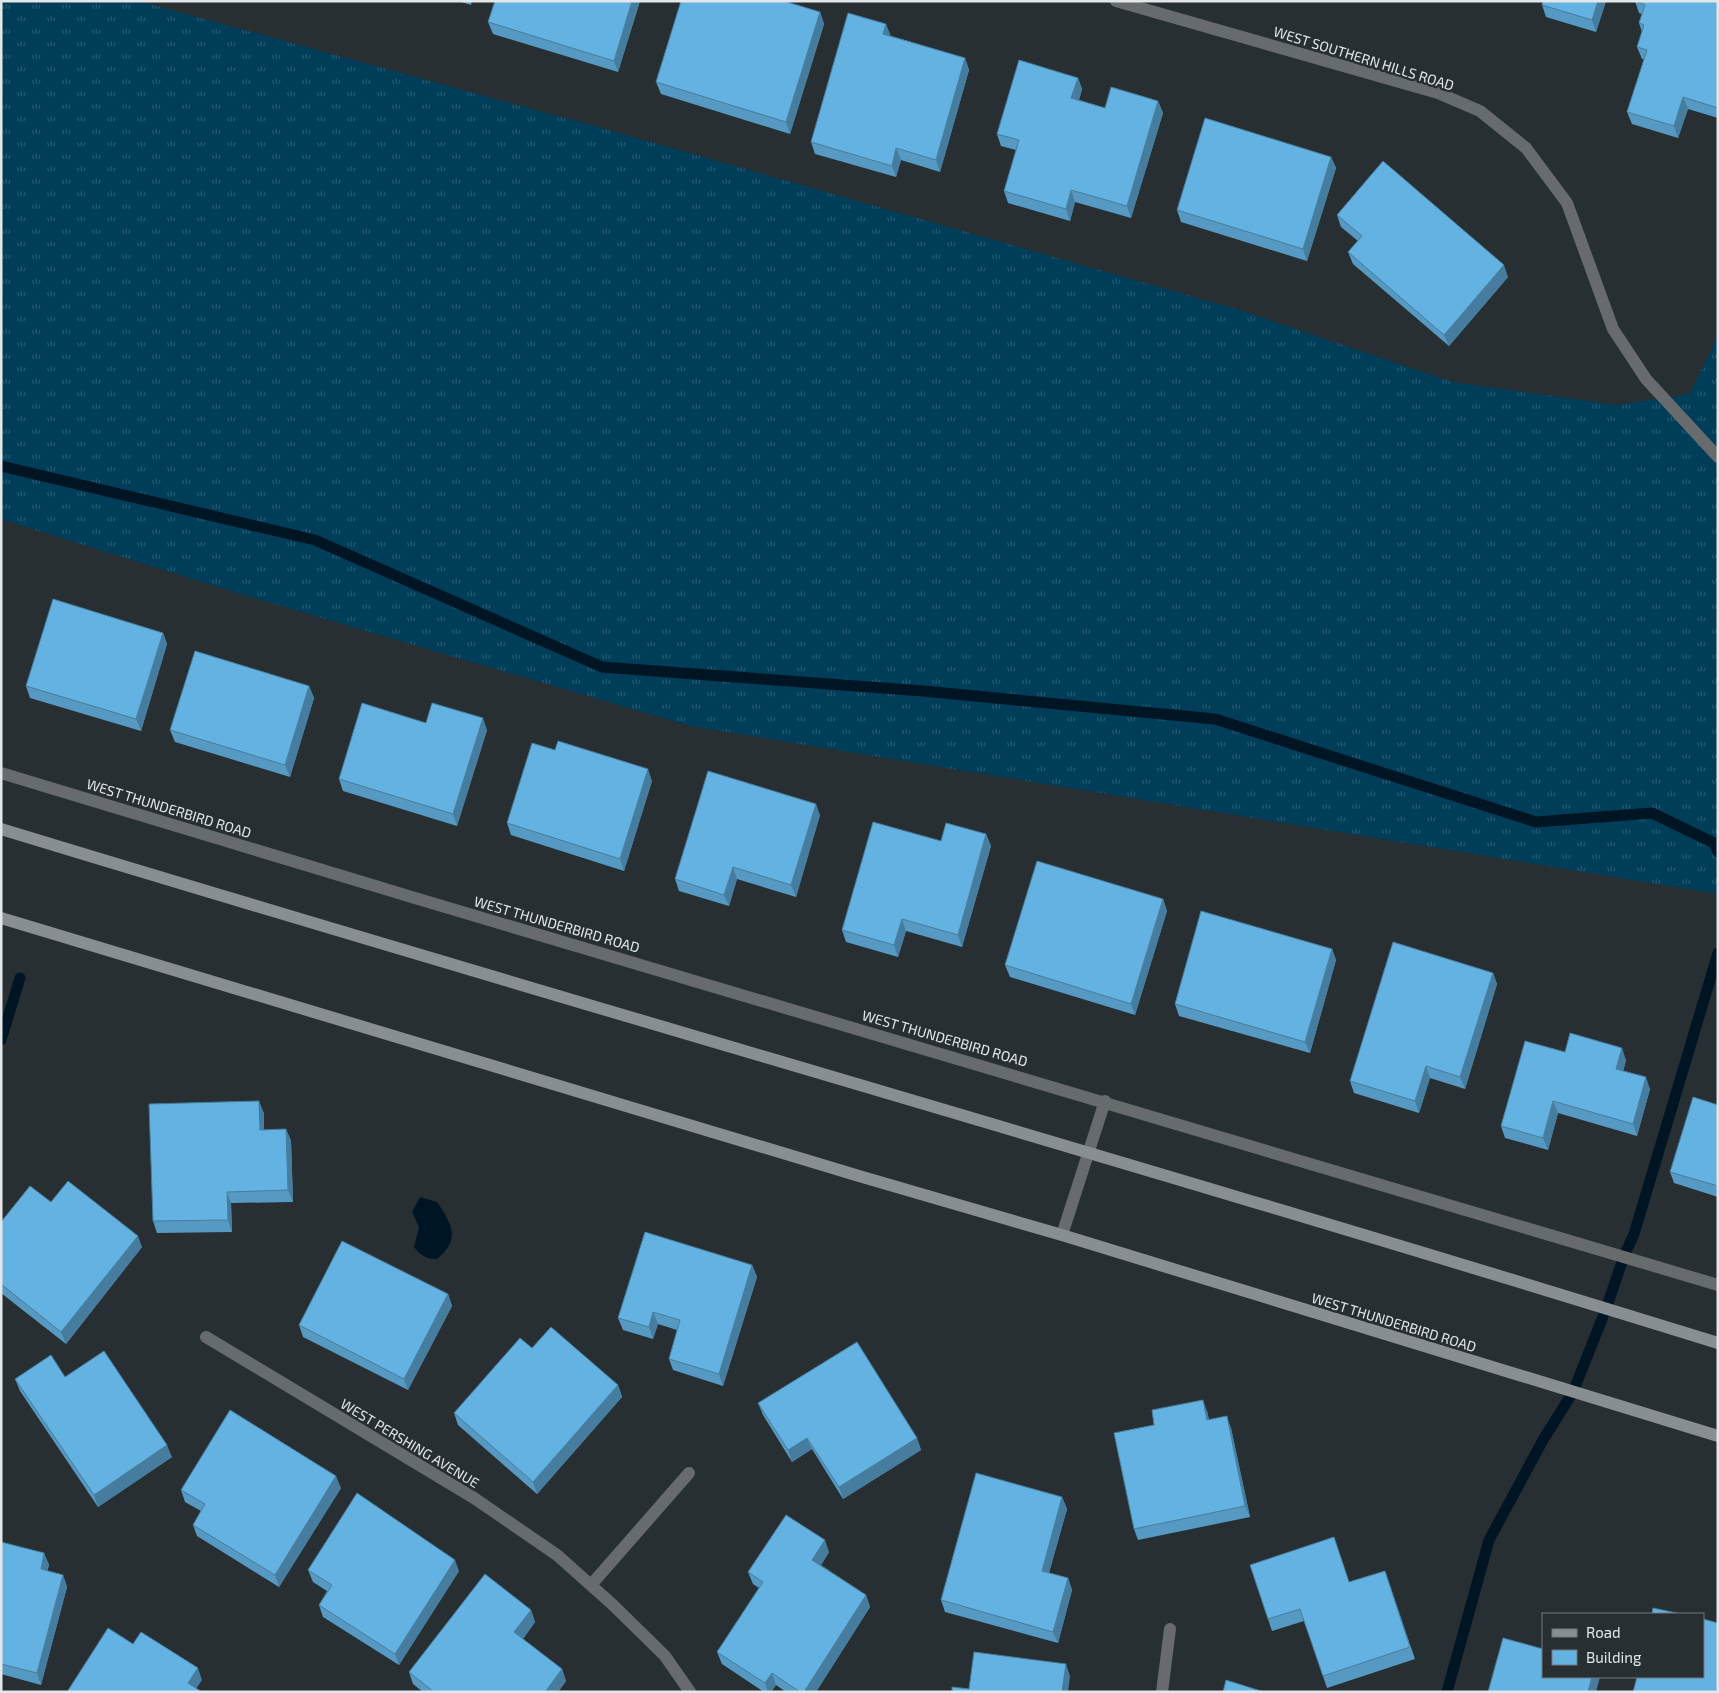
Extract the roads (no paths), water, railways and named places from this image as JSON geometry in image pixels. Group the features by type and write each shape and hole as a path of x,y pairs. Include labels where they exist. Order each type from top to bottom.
{"main road":[{"path":"1,829 323,927 1088,1152 1718,1343"},
{"name":"WEST THUNDERBIRD ROAD","path":"1,918 859,1176 1062,1235 1718,1436"}],"street":[{"name":"WEST SOUTHERN HILLS ROAD","path":"1116,1 1438,93 1480,111 1526,148 1567,203 1614,329 1646,379 1718,457"},
{"name":"WEST THUNDERBIRD ROAD","path":"1,773 424,901 1104,1101 1718,1285"},
{"path":"1062,1235 1104,1101"},
{"name":"WEST PERSHING AVENUE","path":"206,1337 474,1498 557,1555 665,1656 690,1692"},
{"path":"591,1585 689,1473"},
{"path":"1162,1692 1170,1629"}],"waterway":[{"path":"1,466 315,540 602,667 923,691 1215,719 1536,822 1652,813 1714,843 1718,852"},
{"path":"1447,1692 1489,1540 1543,1440 1573,1392 1634,1234 1718,953"},
{"path":"1,1040 20,978"}]}
